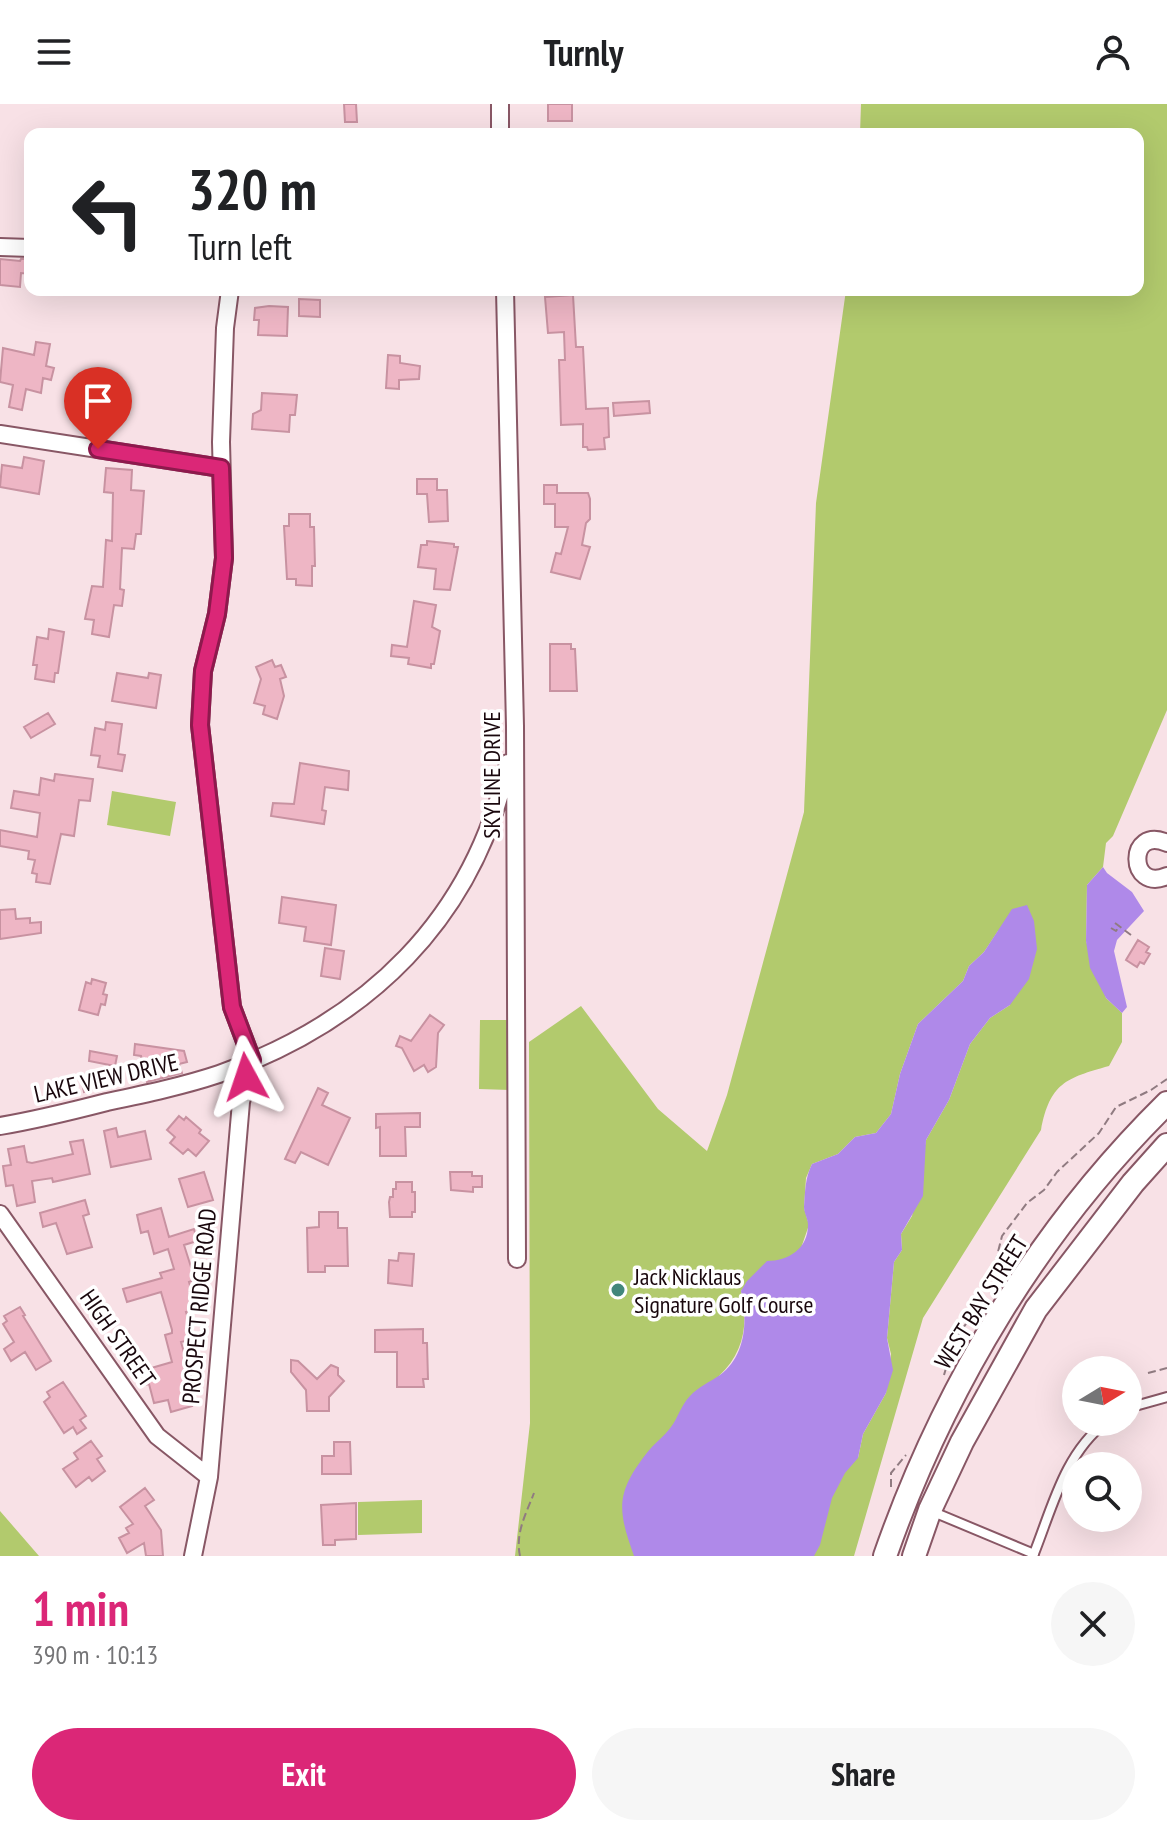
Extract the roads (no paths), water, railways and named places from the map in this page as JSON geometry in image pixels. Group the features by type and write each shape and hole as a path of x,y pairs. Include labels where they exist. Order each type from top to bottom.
{"main road":[{"name":"WEST BAY STREET","path":"885,1556 934,1435 991,1329 1076,1205 1116,1156 1167,1103"},
{"path":"914,1556 930,1510 962,1442 1036,1309 1133,1183 1167,1145"}],"street":[{"path":"500,104 500,128"},
{"path":"0,247 24,248"},
{"path":"229,296 225,328 221,468 224,558 217,614 203,671 200,725 232,1007 252,1060"},
{"name":"SKYLINE DRIVE","path":"505,296 515,726 517,1259"},
{"path":"0,434 221,468"},
{"name":"LAKE VIEW DRIVE","path":"0,1126 185,1085 252,1060 305,1035 362,997 429,935 474,865 490,830 515,726"},
{"path":"1165,882 1145,875 1138,867 1137,857 1140,847 1147,842 1157,839 1167,843"},
{"name":"PROSPECT RIDGE ROAD","path":"193,1556 209,1477 241,1102 252,1060"},
{"name":"HIGH STREET","path":"0,1214 157,1436 209,1477"}],"lane":[{"path":"1142,1404 1167,1397"},
{"path":"930,1510 1033,1555 1073,1459 1090,1436"}],"place":[{"name":"Jack Nicklaus Signature Golf Course","path":"618,1290"}]}
